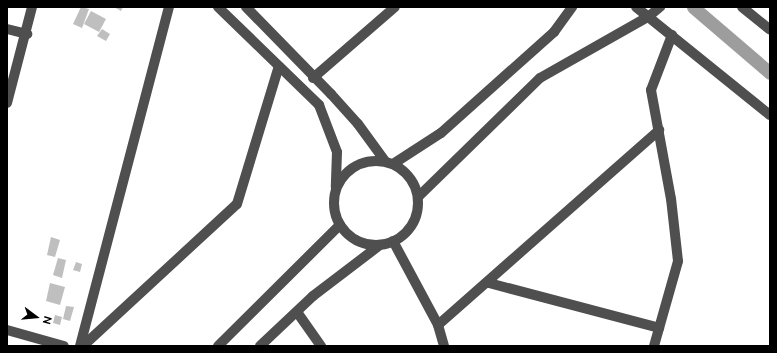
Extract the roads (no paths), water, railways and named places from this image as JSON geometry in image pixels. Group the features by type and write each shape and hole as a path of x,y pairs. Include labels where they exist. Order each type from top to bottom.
{"street":[{"path":"7,103 27,34 32,7"},
{"path":"80,346 169,7"},
{"path":"218,7 319,105 337,152 334,207 340,225 346,232 361,242 380,245"},
{"path":"246,7 358,124 389,163 407,174 418,197"},
{"path":"314,78 395,7"},
{"path":"336,189 352,168 368,162 389,163 442,133 554,32 572,7"},
{"path":"636,7 770,115"},
{"path":"260,346 313,296 380,245 401,237 413,223 418,197 540,78 648,16 660,7"},
{"path":"742,7 770,30"},
{"path":"7,29 27,34"},
{"path":"654,346 678,261 671,199 651,90 672,35"},
{"path":"83,346 237,204 279,66"},
{"path":"438,325 489,283 659,130"},
{"path":"218,346 340,225"},
{"path":"393,241 438,325 444,346"},
{"path":"489,283 659,328"},
{"path":"297,312 321,346"},
{"path":"7,330 64,346"}],"waterway":[{"path":"693,7 770,73"}]}
